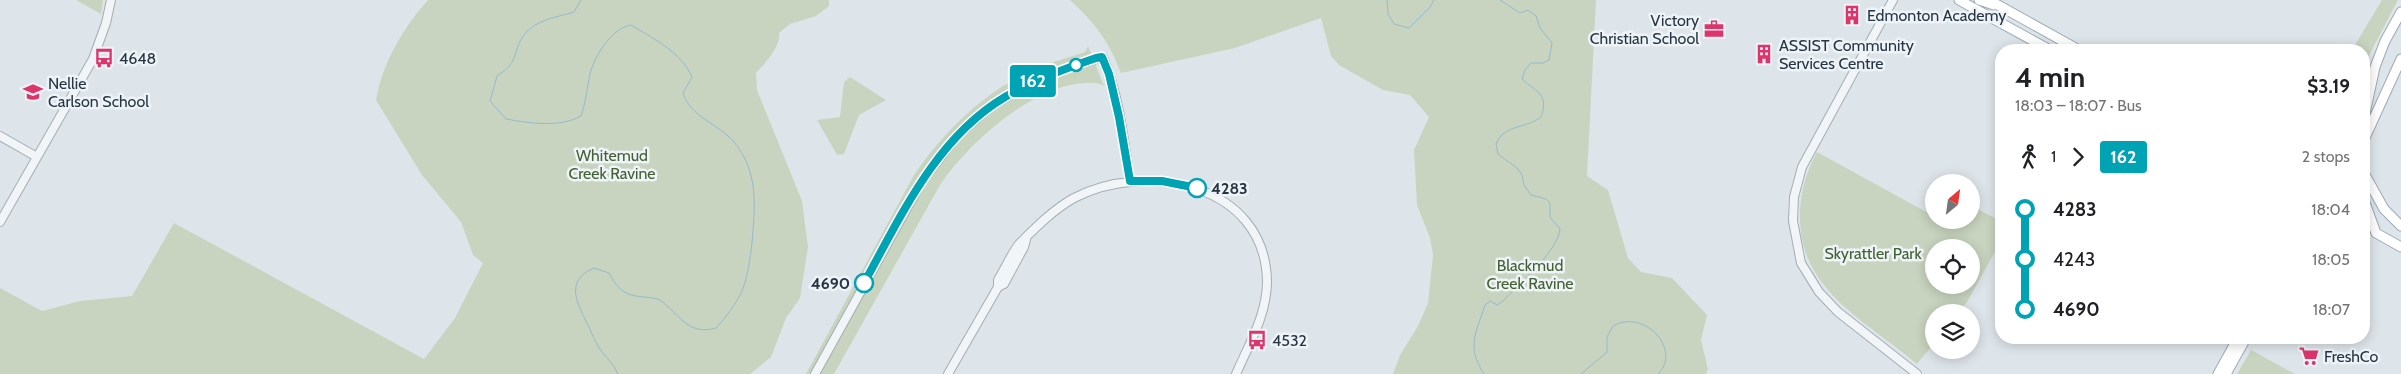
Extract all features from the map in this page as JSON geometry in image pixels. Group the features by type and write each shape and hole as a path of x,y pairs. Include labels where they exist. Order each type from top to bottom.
{"main road":[{"path":"1959,0 2039,44"},
{"path":"1979,0 2004,8"},
{"path":"1989,0 2068,44"},
{"path":"2370,90 2375,67 2385,41 2401,12"},
{"path":"2370,127 2401,59"},
{"path":"2370,184 2384,209 2401,226"},
{"path":"2370,217 2376,233 2401,247"},
{"path":"2380,235 2385,233 2401,241"},
{"path":"2218,374 2235,344"},
{"path":"2226,374 2243,344"}],"street":[{"path":"0,222 93,59 106,23 111,0"},
{"path":"1894,0 1802,166 1794,197 1793,221 1801,263 1819,292 1838,312 1917,374"},
{"path":"815,374 922,181 958,135 990,107 1030,83 1102,57 1109,74 1117,108 1130,181"},
{"path":"0,136 37,157"},
{"path":"948,374 998,287 998,280 1019,244 1026,240 1045,219 1073,199 1099,187 1130,181 1162,181 1197,188 1219,199 1240,217 1258,244 1265,266 1266,281 1262,314 1236,374"}],"green space":[{"path":"76,0 103,0 101,14"},
{"name":"Whitemud Creek Ravine","path":"428,0 829,0 829,6 816,16 790,24 779,33 778,44 768,60 756,73 757,90 802,201 808,247 800,298 786,318 771,357 750,374 0,374 0,288 42,311 80,301 132,296 174,223 424,359 455,318 483,263 473,255 461,222 422,175 376,100 379,86 395,46 410,22"},
{"name":"Blackmud Creek Ravine","path":"1070,0 1596,0 1587,176 1608,190 1628,258 1641,272 1672,278 1707,315 1701,340 1708,369 1706,374 1393,374 1400,355 1418,326 1428,303 1433,255 1430,238 1417,205 1414,150 1429,117 1410,95 1383,90 1339,65 1331,56 1321,18 1235,48 1121,73 1100,33"},
{"path":"2382,0 2398,0 2370,54 2370,44 2356,44"},
{"path":"1088,46 1104,86 1098,83 1086,83 1066,86 1045,93 1004,119 967,151 940,185 834,374 806,374 914,175 939,142 967,114 998,89 1034,69 1085,52"},
{"path":"850,77 886,100 859,115 844,154 837,155 817,120 840,117 844,82"},
{"name":"Skyrattler Park","path":"1817,152 1925,211 1925,229 1980,229 1980,210 1995,218 1995,252 1980,279 1980,239 1925,239 1925,294 1971,294 1965,304 1925,304 1925,354 1917,364 1842,304 1826,287 1813,268 1804,247 1800,222 1804,186"},
{"path":"2251,350 2295,374 2237,374"}],"waterway":[{"path":"581,0 574,12 540,22 529,30 520,41 510,66 497,76 490,101 506,119 534,123 554,123 572,120 581,116 592,67 600,51 617,31 631,25 674,53 687,68 692,77 683,93 687,101 698,114 734,142 748,165 754,190 752,243 746,279 737,301 716,328 706,330 691,327 660,300 633,295 623,291 609,273 594,268 584,273 576,287 578,302 598,346 618,374"},
{"path":"1387,0 1388,14 1394,24 1409,28 1430,7 1434,0"},
{"path":"1484,374 1475,356 1474,340 1485,305 1490,301 1497,305 1503,301 1528,276 1552,248 1560,229 1550,217 1550,203 1546,199 1531,195 1524,185 1522,175 1518,169 1498,154 1496,144 1504,133 1541,117 1544,103 1542,98 1537,91 1522,79 1525,70 1531,63 1543,63 1549,60 1552,43 1540,28 1536,16 1528,10 1520,13 1500,0"},
{"path":"1581,374 1607,352 1607,337 1613,326 1625,322 1637,323 1647,327 1656,334 1663,344 1666,354 1665,364 1658,374"}],"bus line":[{"name":"162","path":"864,283 922,181 958,135 990,107 1030,83 1096,58 1102,57 1109,74 1119,117 1130,181 1162,181 1197,188"}],"place":[{"name":"Edmonton Academy","path":"1852,15"},
{"name":"Victory Christian School","path":"1714,29"},
{"name":"ASSIST Community Services Centre","path":"1764,54"},
{"name":"4648","path":"104,58"},
{"name":"Nellie Carlson School","path":"33,92"},
{"name":"4283","path":"1197,188"},
{"name":"4690","path":"864,283"},
{"name":"4532","path":"1257,340"},
{"name":"FreshCo","path":"2309,356"}]}
